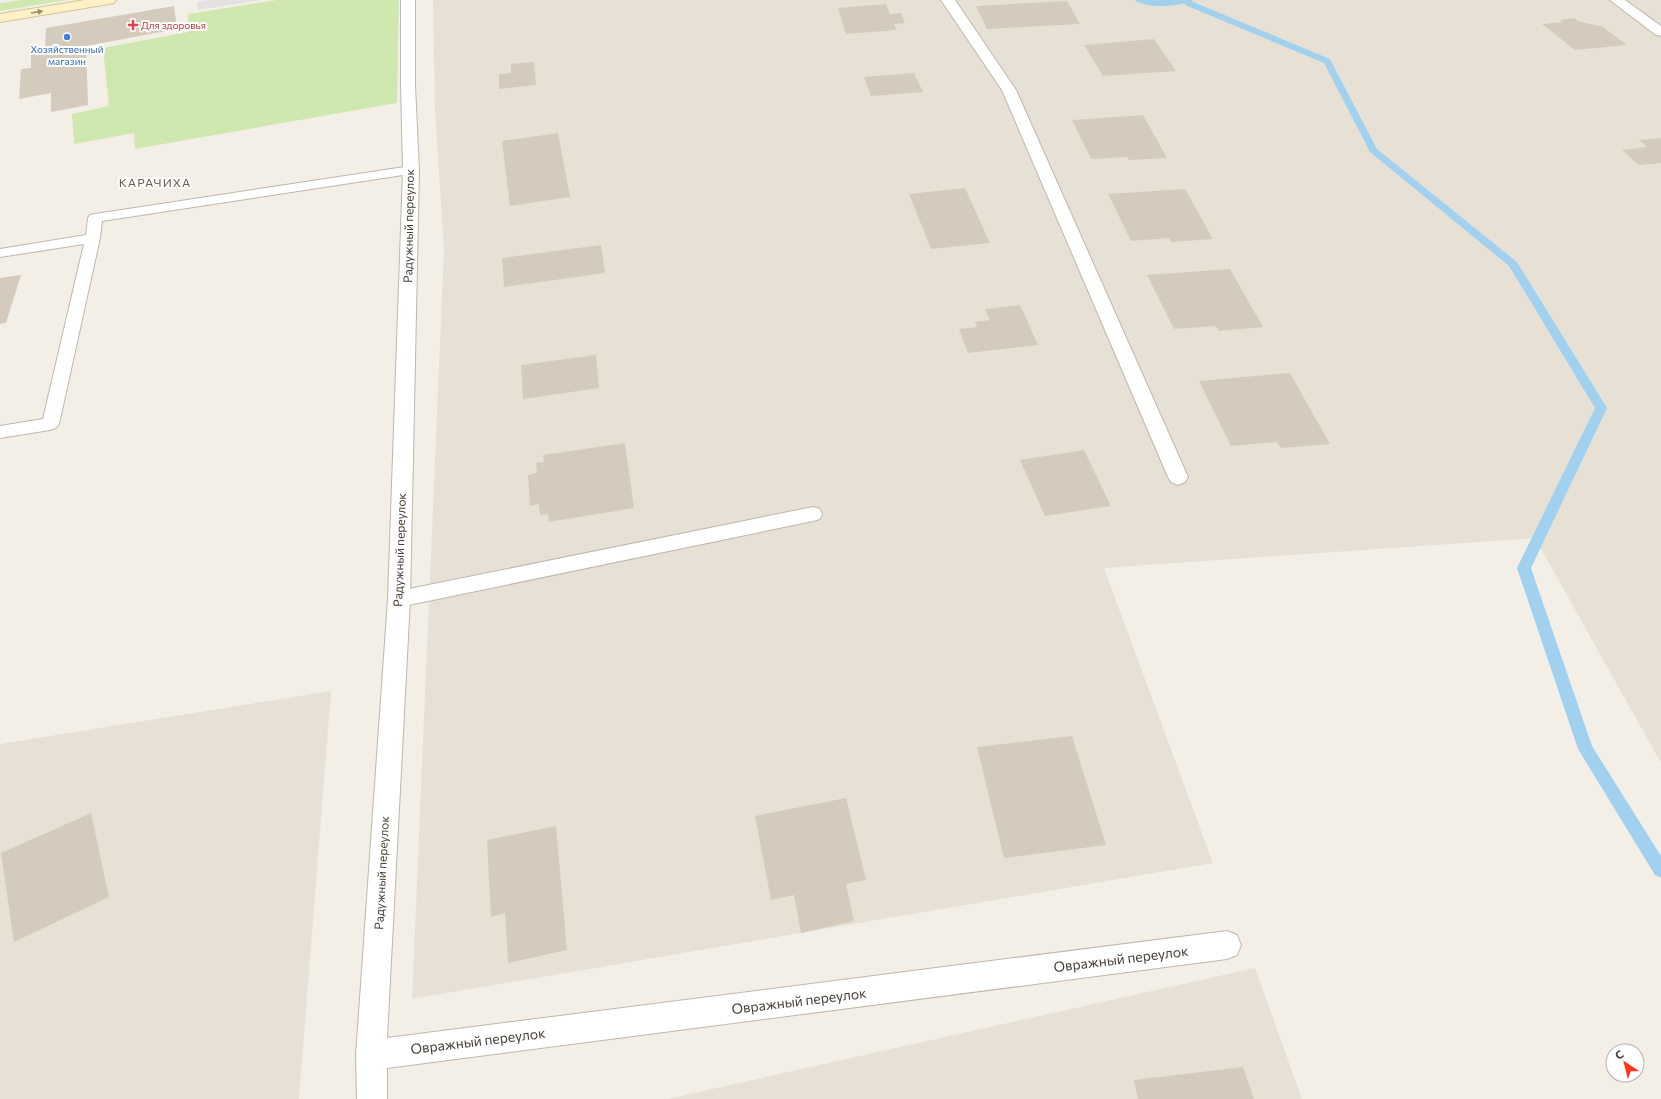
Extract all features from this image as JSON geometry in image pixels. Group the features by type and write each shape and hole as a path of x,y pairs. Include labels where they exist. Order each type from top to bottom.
{"main road":[{"path":"0,18 109,0"}],"street":[{"name":"Радужный переулок","path":"372,1099 371,1055 399,599 410,170 408,0"},
{"path":"948,0 1009,90 1178,477"},
{"path":"1617,0 1661,32"},
{"name":"Овражный переулок","path":"371,1055 1227,945"}],"lane":[{"path":"0,432 50,424 93,238 94,218 410,170"},
{"path":"0,253 93,238"},
{"path":"399,599 813,514"}],"shaded area":[{"path":"209,0 260,0 198,10 197,2"},
{"path":"433,0 1661,0 1661,763 1535,538 1104,568 1213,863 412,999 444,250 435,111"},
{"path":"331,691 299,1099 0,1099 0,744"},
{"path":"1255,968 1302,1099 667,1099"}],"green space":[{"path":"22,0 67,0 0,11 0,3"},
{"path":"277,0 399,0 397,103 135,149 134,133 74,144 72,114 109,106 103,48 188,32 188,14"}],"water":[{"path":"1135,0 1193,0 1181,4 1155,6 1140,3"}],"building":[{"path":"1067,1 1080,24 987,29 976,6"},
{"path":"886,4 890,14 901,13 905,23 894,24 897,30 846,34 838,8"},
{"path":"174,6 177,29 86,46 88,105 51,112 51,93 19,99 21,69 31,68 31,52 45,49 46,28"},
{"path":"1575,18 1578,21 1603,27 1627,45 1575,50 1542,24 1563,22 1560,20"},
{"path":"1154,39 1176,71 1103,76 1084,45"},
{"path":"534,62 536,85 499,89 499,74 511,73 511,64"},
{"path":"914,73 923,92 871,96 864,77"},
{"path":"1143,115 1167,158 1129,160 1127,157 1091,159 1072,120"},
{"path":"558,133 570,197 510,206 502,141"},
{"path":"1661,138 1661,163 1639,165 1622,150 1647,147 1639,140"},
{"path":"965,188 990,243 931,249 909,194"},
{"path":"1185,189 1213,239 1172,242 1169,238 1131,241 1108,194"},
{"path":"601,245 605,273 504,287 502,258"},
{"path":"1230,269 1263,327 1219,331 1216,326 1174,329 1147,275"},
{"path":"21,275 6,323 0,324 0,278"},
{"path":"1020,305 1038,345 968,353 959,329 977,327 975,322 990,320 985,309"},
{"path":"596,355 599,388 523,399 521,365"},
{"path":"1290,373 1330,444 1281,448 1277,442 1231,446 1199,381"},
{"path":"625,443 634,508 549,522 548,514 540,515 539,504 530,506 528,475 537,473 536,463 544,462 543,455"},
{"path":"1084,450 1111,506 1045,516 1020,460"},
{"path":"1072,736 1106,845 1004,858 977,747"},
{"path":"846,798 866,880 846,884 854,921 801,933 794,895 771,900 755,816"},
{"path":"91,813 109,897 14,942 1,853"},
{"path":"556,826 567,950 508,963 505,913 491,917 487,840"},
{"path":"1243,1067 1254,1099 1138,1099 1134,1080"}],"waterway":[{"path":"1188,3 1327,61 1373,150 1513,264 1601,408 1524,568 1585,749 1661,870"}],"place":[{"name":"Для здоровья","path":"133,25"},
{"name":"Хозяйственный магазин","path":"67,37"}],"district":[{"name":"КАРАЧИХА","path":"155,183"}]}
